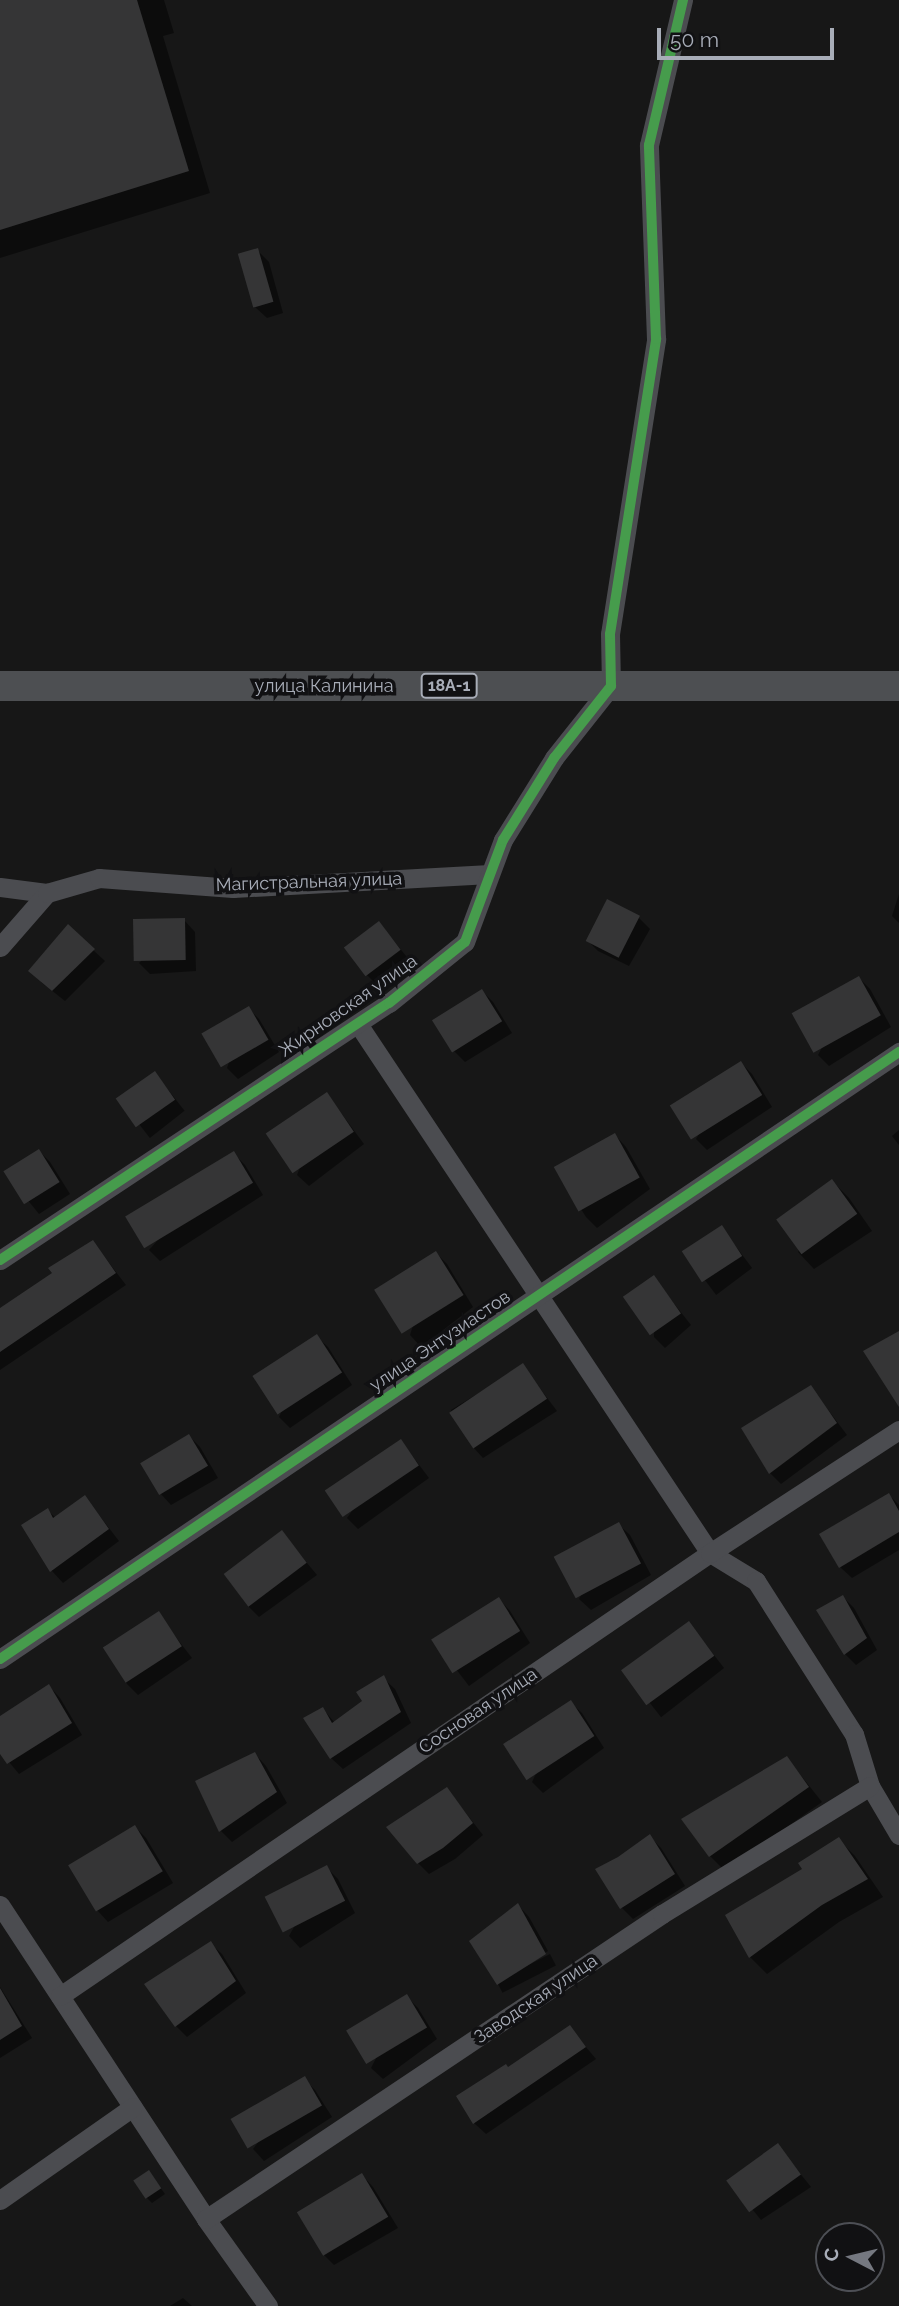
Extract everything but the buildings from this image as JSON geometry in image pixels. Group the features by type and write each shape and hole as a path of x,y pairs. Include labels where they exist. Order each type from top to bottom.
{"main road":[{"name":"улица Калинина","path":"0,687 899,686"}],"street":[{"path":"611,686 610,634 656,339 649,145 683,0"},
{"name":"Жирновская улица","path":"0,1260 358,1024 465,942 503,840 554,758 611,686"},
{"name":"Магистральная улица","path":"0,887 47,893 99,878 233,888 490,874"},
{"path":"0,947 47,893"},
{"path":"358,1024 709,1553 756,1581 854,1734 870,1786 899,1836"},
{"name":"улица Энтузиастов","path":"0,1659 899,1052"},
{"name":"Сосновая улица","path":"60,1996 709,1553 899,1430"},
{"name":"Заводская улица","path":"206,2219 662,1914 870,1786"},
{"path":"0,1905 206,2219 268,2306"},
{"path":"0,2200 133,2107"}],"cycle path":[{"path":"0,1260 389,1003 465,942 503,840 554,758 611,686 610,634 656,339 649,145 683,0"},
{"path":"0,1659 899,1052"}]}
